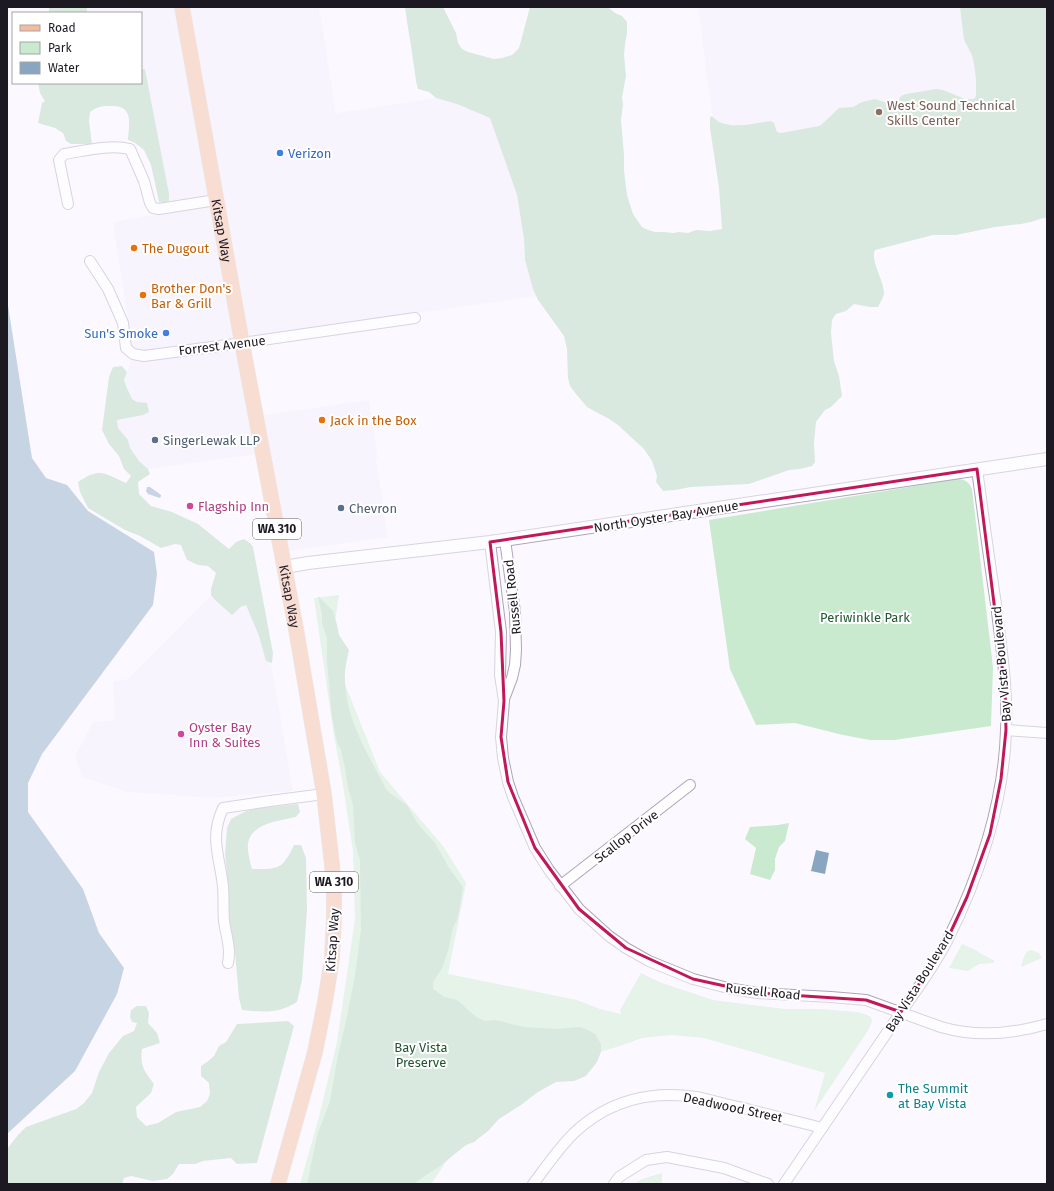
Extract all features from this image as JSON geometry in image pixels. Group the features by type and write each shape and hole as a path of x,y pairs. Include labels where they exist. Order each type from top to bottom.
{"main road":[{"name":"Kitsap Way","path":"182,7 242,343 285,567 324,794 329,830 334,890 332,958 325,1002 315,1052 278,1184"},
{"path":"186,26 188,7"}],"street":[{"path":"68,204 59,160 64,154 116,147 130,149 144,181 150,203 153,208 159,209 216,200"},
{"name":"Forrest Avenue","path":"90,261 108,289 123,323 126,348 133,354 144,356 415,318"},
{"name":"North Oyster Bay Avenue","path":"285,567 505,540 1047,459"},
{"name":"Bay Vista Boulevard","path":"784,1184 900,1012 912,997 946,942 967,897 990,834 996,806 1006,730 1004,668 977,469"},
{"name":"Russell Road","path":"504,701 515,666 516,650 515,612 505,540"},
{"name":"Russell Road","path":"490,542 501,632 500,675 504,701 501,737 508,782 535,848 542,860 560,886 579,909 609,936 649,961 681,975 713,985 757,993 866,1000 941,1027 969,1032 997,1033 1017,1031 1047,1024"},
{"path":"1006,730 1047,733"},
{"name":"Scallop Drive","path":"560,886 690,785"},
{"path":"228,963 230,953 224,921 223,887 218,864 216,840 218,820 223,808 270,800 324,794"},
{"name":"Deadwood Street","path":"533,1184 572,1134 612,1106 645,1096 661,1095 696,1097 822,1128"},
{"path":"614,1184 619,1177 646,1160 667,1157 724,1168 768,1184"}],"highlighted area":[{"path":"977,469 1005,690 1006,730 1001,779 990,834 967,897 946,942 901,1012 866,1000 757,993 693,979 626,948 579,909 535,848 508,782 501,737 504,701 501,632 490,542"}],"shaded area":[{"path":"87,7 180,7 259,454 134,471 112,419 133,354 113,222 172,212 145,69 142,69 142,12 87,12"},
{"path":"191,7 319,7 336,113 436,98 457,104 490,118 517,195 524,239 525,260 536,296 244,338 189,25"},
{"name":"West Sound Technical Skills Center","path":"698,7 1047,7 1047,217 731,262"},
{"path":"369,400 388,537 284,552 258,416"},
{"path":"211,595 232,615 246,604 259,602 293,791 212,798 127,792 82,777 75,756 93,722 115,720 113,681 128,679"}],"green space":[{"path":"49,7 87,7 87,12 49,12"},
{"path":"405,7 443,7 462,49 494,59 512,55 519,48 530,7 608,7 615,13 622,16 627,22 624,55 626,76 622,97 623,104 621,120 627,195 633,214 642,227 655,232 688,233 696,230 710,231 722,229 719,188 710,128 711,116 719,122 732,125 745,125 771,121 774,123 777,132 781,133 819,126 839,108 853,107 862,102 875,99 887,103 894,102 898,101 901,96 906,94 936,89 943,90 965,99 974,99 976,96 976,80 974,64 972,55 964,40 960,7 1047,7 1047,218 956,235 933,235 875,250 874,259 884,293 878,307 854,304 846,311 836,314 832,320 831,333 834,361 839,376 842,396 831,407 825,410 816,422 814,443 815,462 812,466 789,470 749,484 691,487 663,491 656,482 657,476 652,461 644,449 618,425 587,407 570,386 568,378 567,349 564,336 538,300 533,289 525,260 524,239 517,195 490,118 457,104 436,98 429,92 418,89"},
{"path":"142,69 145,69 169,194 169,201 165,203 159,202 151,165 144,150 128,140 129,117 124,109 112,106 103,106 90,112 89,121 92,144 71,144 66,141 63,133 55,128 38,123 42,103 45,101 40,93 38,84 142,84"},
{"path":"122,366 127,372 124,380 132,399 137,402 147,403 149,412 143,415 117,420 118,428 128,440 130,448 139,461 148,469 150,474 138,482 139,494 151,506 172,512 198,524 229,549 236,542 244,539 251,544 253,547 273,653 272,663 266,661 259,636 246,605 241,607 232,615 211,595 211,589 216,573 208,566 198,565 187,560 181,545 175,544 161,548 140,536 125,530 88,508 80,492 78,482 85,477 97,473 107,474 126,483 131,476 124,469 119,456 109,444 102,430 109,377 113,367"},
{"name":"Periwinkle Park","path":"957,479 966,481 970,484 972,489 993,667 991,726 894,740 870,740 795,723 756,725 730,669 709,520"},
{"name":"Bay Vista Preserve","path":"339,595 333,635 337,664 380,772 443,846 466,883 448,974 577,1000 600,1009 621,1014 620,1010 641,973 659,982 713,1000 785,1009 820,1009 858,1012 871,1017 872,1021 869,1029 814,1111 825,1073 704,1038 671,1035 642,1038 579,1058 473,1122 431,1184 300,1184 319,1117 337,1042 355,919 353,851 334,736 314,598"},
{"name":"Bay Vista Preserve","path":"318,596 333,611 339,635 349,650 345,672 346,695 349,709 365,750 386,789 407,805 417,823 435,843 449,868 463,887 457,920 453,927 448,951 442,968 433,982 433,989 444,997 457,1000 476,1017 485,1021 495,1020 524,1027 537,1028 558,1029 579,1027 595,1034 601,1044 601,1052 597,1062 586,1076 574,1081 556,1082 538,1092 499,1119 488,1131 474,1142 466,1145 440,1166 414,1184 307,1184 317,1136 330,1101 355,976 361,930 360,860 355,843 353,805 332,717 327,661 327,637 322,624 322,614"},
{"path":"298,804 300,812 296,817 260,827 251,836 248,843 252,869 278,867 287,858 294,845 301,845 306,858 307,910 302,980 297,1002 283,1009 271,1011 242,1010 239,998 235,952 228,909 229,892 225,854 227,828 231,819 246,811 259,808"},
{"path":"789,823 785,841 779,847 775,859 775,870 770,880 750,874 756,848 745,839 750,827"},
{"path":"962,944 995,961 993,963 979,964 968,971 949,968"},
{"path":"1032,950 1039,953 1042,958 1021,967 1027,951"},
{"path":"137,1006 146,1006 149,1013 148,1023 157,1033 160,1043 142,1049 142,1064 154,1084 151,1093 136,1107 137,1117 146,1126 158,1123 176,1112 200,1107 207,1101 210,1094 209,1083 201,1076 201,1066 214,1056 219,1046 226,1042 237,1024 288,1021 294,1026 257,1163 237,1164 231,1158 203,1161 195,1164 179,1164 173,1174 167,1179 153,1181 131,1176 124,1178 122,1184 7,1184 7,1149 26,1127 76,1109 84,1103 92,1093 99,1072 109,1053 123,1036 134,1031 137,1023 132,1022 130,1017 131,1010"},
{"path":"662,1173 662,1184 634,1184 642,1179"}],"water":[{"path":"7,299 32,458 46,478 67,485 88,511 154,552 157,574 153,605 42,754 28,783 28,812 83,889 99,933 124,968 117,994 75,1071 7,1134"},
{"path":"147,487 150,487 161,495 160,498 148,494 146,491"},
{"path":"816,850 829,853 825,874 811,871"}],"place":[{"name":"West Sound Technical Skills Center","path":"879,112"},
{"name":"Verizon","path":"280,153"},
{"name":"The Dugout","path":"134,248"},
{"name":"Brother Don's Bar & Grill","path":"143,295"},
{"name":"Sun's Smoke","path":"166,333"},
{"name":"Jack in the Box","path":"322,420"},
{"name":"SingerLewak LLP","path":"155,440"},
{"name":"Flagship Inn","path":"190,506"},
{"name":"Chevron","path":"341,508"},
{"name":"Oyster Bay Inn & Suites","path":"181,734"},
{"name":"The Summit at Bay Vista","path":"890,1095"}]}
